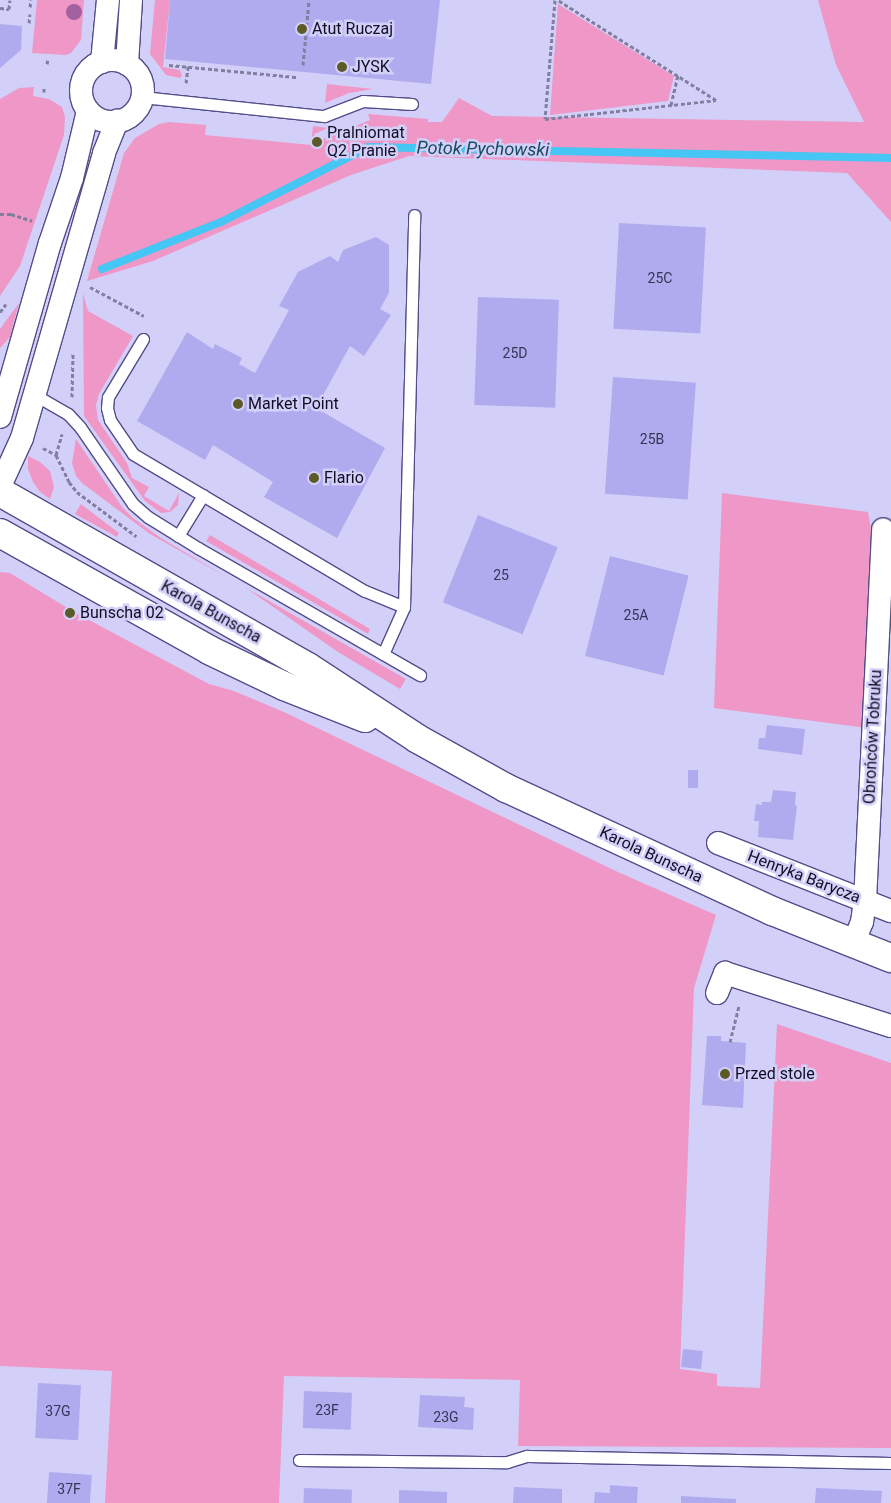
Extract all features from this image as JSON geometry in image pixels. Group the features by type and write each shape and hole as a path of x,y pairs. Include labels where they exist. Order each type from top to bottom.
{"main road":[{"name":"Karola Bunscha","path":"0,492 308,667 418,739 506,788 772,911 891,958"},
{"name":"Karola Bunscha","path":"0,533 209,650 284,686 418,739"}],"street":[{"path":"102,62 108,0"},
{"path":"127,64 131,0"},
{"path":"111,60 127,64 140,78 142,97 131,115 117,121 100,119 88,111 82,98 82,84 89,70 102,62 111,60"},
{"path":"0,417 7,364 72,178 88,111"},
{"path":"0,486 22,438 102,161 117,121"},
{"name":"Obrońców Tobruku","path":"853,944 862,922 865,901 883,529"},
{"name":"Henryka Barycza","path":"718,843 891,911"},
{"path":"717,993 725,973 891,1026"}],"lane":[{"path":"142,97 324,116 364,101 412,104"},
{"path":"382,654 404,607 414,215"},
{"path":"143,339 108,398 107,408 110,420 133,454 365,591 404,607"},
{"path":"35,396 68,414 89,438 133,504 178,536 420,675"},
{"path":"178,536 203,495"},
{"path":"299,1460 507,1462 527,1456 891,1463"}],"path":[{"path":"0,8 9,9 10,0"},
{"path":"30,8 31,0"},
{"path":"303,65 309,0"},
{"path":"557,0 678,75 716,100 545,119 557,0"},
{"path":"29,23 30,14"},
{"path":"47,64 48,59"},
{"path":"169,65 297,77"},
{"path":"186,85 188,66"},
{"path":"236,66 236,71"},
{"path":"671,105 678,75"},
{"path":"0,214 15,215 39,223"},
{"path":"89,286 144,316"},
{"path":"56,455 68,414 73,384 73,346"},
{"path":"730,1042 731,1033"}],"shaded area":[{"path":"37,0 84,0 81,40 71,53 66,55 32,53"},
{"path":"155,0 170,0 163,67 180,70 182,76 180,78 166,75 150,54"},
{"path":"818,0 891,0 891,222 847,173 409,156 351,175 153,261 87,281 124,153 135,138 159,124 169,122 206,125 205,135 311,145 313,126 328,128 314,134 318,141 370,120 368,114 428,119 428,122 442,122 459,98 492,116 864,122 836,65"},
{"path":"558,4 674,76 668,101 550,115"},
{"path":"327,84 373,89 349,93 325,103"},
{"path":"34,87 33,96 49,99 62,107 65,117 64,135 20,266 0,296 0,99 19,88"},
{"path":"83,293 88,311 133,336 99,394 96,405 98,420 127,463 132,478 149,487 144,496 169,511 179,493 178,505 170,512 161,513 145,501 84,416"},
{"path":"19,303 10,337 0,348 0,329"},
{"path":"76,439 122,507 133,518 161,538 228,578 150,534 82,483 76,476 72,463"},
{"path":"28,456 40,462 50,471 54,487 50,499 40,492 33,482 28,469"},
{"path":"722,493 868,512 875,551 867,728 714,708"},
{"path":"81,504 119,533 117,537 75,514"},
{"path":"210,535 370,629 368,634 206,541"},
{"path":"0,572 10,573 74,612 209,684 234,691 284,712 620,873 716,915 694,988 680,1369 717,1374 717,1386 760,1388 777,1024 891,1063 891,1448 518,1446 520,1380 284,1376 279,1503 105,1503 112,1371 0,1366"},
{"path":"246,588 406,679 400,689 338,652"}],"building":[{"name":"Atut Ruczaj","path":"170,0 440,0 431,84 165,59"},
{"path":"0,24 22,26 21,50 0,68"},
{"path":"619,223 706,228 700,333 613,329"},
{"path":"376,237 389,245 389,293 380,309 391,315 364,356 350,346 316,408 385,448 337,538 264,497 273,482 213,445 205,460 137,421 187,332 213,349 215,344 242,358 239,364 255,373 289,310 279,306 298,272 330,256 338,262 343,250"},
{"path":"478,297 559,300 555,408 474,405"},
{"path":"613,377 696,383 688,500 605,494"},
{"path":"478,515 558,547 523,634 443,602"},
{"path":"610,556 689,576 664,676 585,656"},
{"path":"767,725 805,729 802,755 758,749 759,738 765,738"},
{"path":"688,770 698,770 698,788 688,788"},
{"path":"773,790 796,792 795,805 797,806 793,840 758,837 759,821 754,821 756,804 762,805 762,802 771,802"},
{"name":"Przed stole","path":"707,1036 721,1036 721,1041 746,1043 743,1108 702,1105"},
{"path":"683,1349 703,1351 701,1369 681,1367"},
{"path":"38,1383 81,1385 78,1440 35,1438"},
{"path":"304,1391 352,1393 351,1430 303,1428"},
{"path":"420,1395 465,1397 464,1407 474,1408 473,1430 418,1427"},
{"path":"49,1472 92,1475 90,1503 47,1503"},
{"path":"610,1485 638,1487 637,1503 594,1503 595,1492 610,1493"},
{"path":"514,1487 562,1489 562,1503 513,1503"},
{"path":"304,1488 352,1490 352,1503 303,1503"},
{"path":"816,1488 882,1491 881,1503 815,1503"},
{"path":"399,1490 447,1492 447,1503 399,1503"},
{"path":"681,1496 736,1499 736,1503 681,1503"}],"waterway":[{"name":"Potok Pychowski","path":"102,269 221,222 368,147 891,158"}],"place":[{"name":"Atut Ruczaj","path":"302,29"},
{"name":"JYSK","path":"342,67"},
{"name":"Pralniomat Q2 Pranie","path":"317,142"},
{"name":"Market Point","path":"238,404"},
{"name":"Flario","path":"314,478"},
{"name":"Bunscha 02","path":"70,613"},
{"name":"Przed stole","path":"725,1074"}]}
